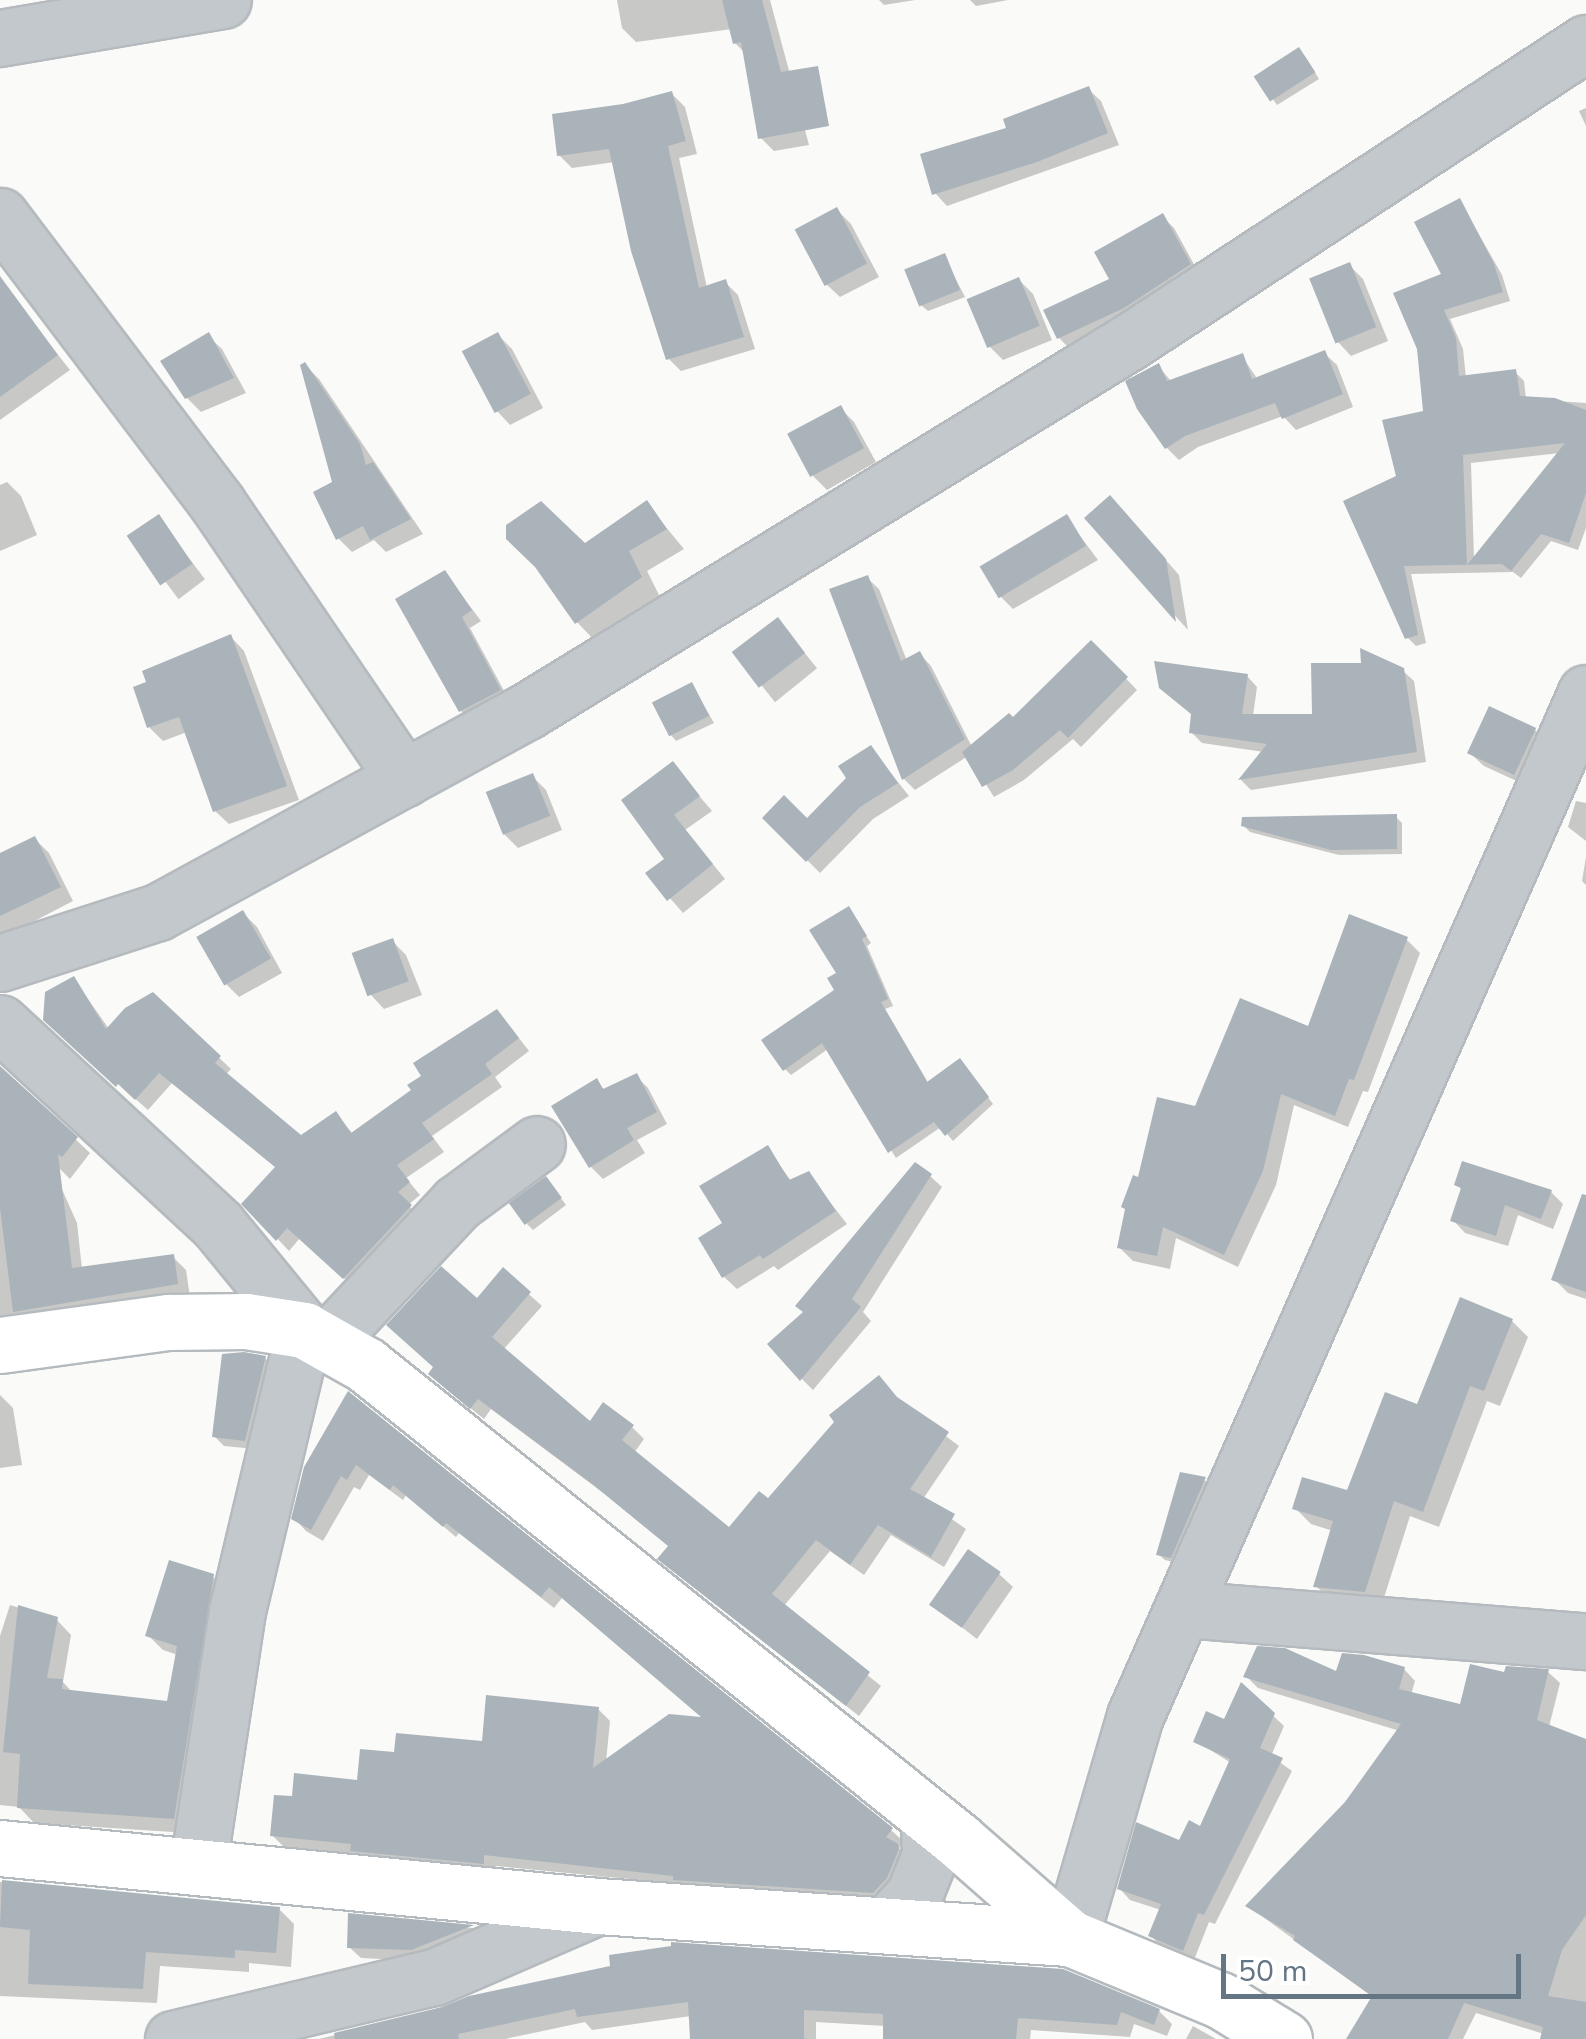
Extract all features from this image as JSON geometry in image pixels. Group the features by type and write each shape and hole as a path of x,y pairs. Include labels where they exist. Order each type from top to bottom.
{"main road":[{"path":"0,1345 169,1322 246,1321 315,1337 366,1365 929,1817 1070,1938 1220,2000 1284,2039"},
{"path":"0,1848 598,1906 1070,1938"}],"street":[{"path":"0,38 223,0"},
{"path":"0,963 158,912 527,711 1128,342 1586,42"},
{"path":"0,216 217,503 404,778"},
{"path":"1070,1938 1136,1716 1586,694"},
{"path":"0,1023 218,1225 315,1337"},
{"path":"198,1867 237,1610 315,1337 457,1203 537,1144"},
{"path":"1184,1609 1586,1642"},
{"path":"887,1925 914,1895 930,1855 929,1817"},
{"path":"173,2039 434,1977 598,1906"}],"building":[{"path":"722,0 762,0 781,72 818,66 829,126 758,139 741,42 733,44"},
{"path":"1299,47 1315,72 1270,102 1254,76"},
{"path":"1089,86 1108,133 1037,162 932,195 920,154 1006,128 1003,119"},
{"path":"672,91 686,141 668,146 699,288 726,279 744,337 666,360 631,251 609,149 557,156 552,114 623,104"},
{"path":"1460,198 1494,264 1503,292 1444,310 1456,338 1459,376 1516,369 1520,396 1555,398 1586,410 1586,493 1569,543 1541,534 1511,571 1502,564 1467,565 1404,566 1418,635 1405,639 1343,501 1396,476 1382,420 1423,411 1417,349 1393,293 1441,274 1414,222","holes":["1565,443 1467,565 1463,455"]},
{"path":"837,207 867,264 825,286 795,230"},
{"path":"1163,213 1191,264 1124,308 1057,339 1043,310 1109,279 1094,252"},
{"path":"945,253 960,290 919,307 904,269"},
{"path":"1350,262 1376,327 1335,343 1309,278"},
{"path":"0,276 58,355 0,397"},
{"path":"1019,277 1040,326 987,348 967,299"},
{"path":"209,332 234,378 185,399 160,361"},
{"path":"498,332 531,394 495,413 462,351"},
{"path":"1325,350 1343,394 1282,419 1275,403 1185,436 1165,449 1137,409 1125,381 1159,363 1167,381 1243,353 1252,379"},
{"path":"305,362 360,444 366,465 373,462 411,519 370,540 363,526 336,540 313,492 332,482 300,365"},
{"path":"841,405 864,448 810,477 787,434"},
{"path":"1110,495 1166,559 1176,622 1084,518"},
{"path":"647,500 667,529 629,551 642,577 575,624 535,567 506,539 506,525 541,501 585,543"},
{"path":"159,514 193,564 160,586 127,536"},
{"path":"1067,514 1086,546 999,598 980,567"},
{"path":"445,570 472,610 462,617 501,690 459,712 395,599"},
{"path":"868,575 901,661 920,651 965,739 902,780 829,589"},
{"path":"778,617 805,653 759,688 732,652"},
{"path":"231,634 287,786 213,812 179,717 147,728 133,687 146,682 142,671"},
{"path":"1091,640 1128,677 1068,738 1060,730 1013,770 982,787 962,752 1009,713 1013,717"},
{"path":"1360,648 1404,668 1417,752 1238,780 1267,744 1189,733 1191,714 1159,688 1154,661 1248,674 1242,714 1312,714 1311,663 1361,663"},
{"path":"692,682 709,716 669,736 652,702"},
{"path":"1489,706 1536,728 1514,775 1467,753"},
{"path":"871,745 898,783 860,807 806,862 762,818 784,795 807,818 846,778 838,766"},
{"path":"673,761 700,796 674,815 713,864 667,901 645,873 664,859 621,800"},
{"path":"533,773 550,816 503,835 486,792"},
{"path":"1397,814 1397,849 1331,850 1241,826 1242,817"},
{"path":"35,836 61,887 0,916 0,853"},
{"path":"849,906 867,936 862,939 888,999 881,1002 927,1082 960,1058 989,1097 945,1136 934,1122 888,1153 822,1043 783,1071 761,1040 834,990 827,978 836,973 809,930"},
{"path":"243,910 271,958 224,985 196,937"},
{"path":"1349,914 1408,937 1354,1080 1349,1079 1335,1116 1281,1094 1263,1171 1224,1255 1163,1227 1157,1256 1117,1248 1125,1209 1121,1207 1133,1175 1138,1177 1157,1097 1195,1106 1240,998 1308,1026"},
{"path":"393,938 409,981 367,996 352,953"},
{"path":"74,976 106,1029 125,1008 153,992 221,1056 215,1063 301,1135 336,1111 351,1133 411,1090 407,1085 421,1076 413,1063 497,1009 519,1038 485,1064 492,1074 422,1123 434,1139 397,1165 410,1182 398,1192 412,1205 343,1279 287,1228 276,1241 241,1204 275,1167 159,1073 135,1100 43,1020 45,992"},
{"path":"0,1066 78,1137 62,1157 58,1154 72,1268 174,1254 178,1284 13,1312 0,1208"},
{"path":"637,1073 657,1112 627,1128 634,1140 589,1168 551,1106 597,1078 603,1089"},
{"path":"768,1145 789,1180 809,1171 836,1211 763,1259 760,1255 722,1278 698,1238 722,1223 699,1186"},
{"path":"1462,1161 1552,1190 1541,1219 1505,1205 1496,1236 1450,1221 1461,1188 1454,1185"},
{"path":"915,1162 932,1174 852,1299 861,1307 800,1381 767,1344 803,1312 795,1306"},
{"path":"546,1176 562,1198 525,1225 509,1203"},
{"path":"1582,1194 1586,1195 1586,1292 1551,1280"},
{"path":"441,1266 477,1298 503,1267 531,1292 492,1337 590,1421 603,1402 634,1425 622,1440 729,1527 759,1491 768,1498 834,1422 829,1415 879,1375 897,1397 949,1432 910,1489 955,1514 931,1557 878,1525 850,1565 816,1540 772,1594 870,1672 846,1706 657,1559 668,1546 591,1483 478,1399 470,1409 428,1374 433,1367 386,1325"},
{"path":"1460,1297 1513,1319 1484,1391 1470,1386 1423,1512 1394,1501 1365,1592 1313,1587 1333,1521 1292,1509 1302,1477 1347,1490 1385,1392 1417,1404"},
{"path":"222,1354 266,1356 245,1441 212,1437"},
{"path":"348,1391 893,1828 886,1837 899,1849 887,1878 873,1893 673,1880 673,1876 484,1855 484,1864 350,1851 351,1844 270,1836 274,1795 292,1796 294,1773 357,1780 360,1749 394,1752 396,1733 482,1741 486,1695 599,1707 593,1768 669,1714 701,1717 549,1587 541,1597 446,1523 443,1527 393,1485 390,1490 356,1465 347,1480 341,1476 311,1530 291,1519 304,1467"},
{"path":"1180,1472 1206,1477 1171,1558 1156,1555"},
{"path":"968,1549 1001,1572 962,1628 929,1605"},
{"path":"169,1560 214,1574 174,1819 17,1808 20,1754 3,1752 18,1605 58,1617 47,1678 63,1679 62,1689 167,1701 177,1646 145,1636"},
{"path":"1257,1646 1285,1648 1336,1671 1342,1653 1364,1655 1405,1667 1399,1689 1460,1704 1470,1664 1504,1672 1506,1666 1549,1669 1537,1720 1586,1739 1586,1915 1562,1950 1548,1996 1586,2002 1586,2039 1540,2039 1543,2027 1464,2003 1448,2039 1346,2039 1372,1996 1293,1940 1295,1936 1245,1906 1345,1802 1401,1724 1243,1677"},
{"path":"1241,1682 1275,1713 1260,1748 1283,1758 1204,1915 1198,1913 1183,1951 1148,1936 1161,1904 1117,1889 1136,1822 1179,1840 1189,1820 1200,1826 1230,1759 1193,1742 1206,1711 1224,1719"},
{"path":"2,1880 280,1907 276,1953 235,1950 235,1958 146,1952 143,1989 28,1984 30,1930 0,1927"},
{"path":"348,1913 474,1925 411,1950 347,1948"},
{"path":"671,1942 1063,1969 1160,2009 1154,2025 1121,2012 1117,2025 1018,2018 1016,2039 883,2039 883,2014 804,2010 804,2039 690,2039 688,2002 577,2017 575,2009 458,2034 459,2039 335,2039 334,2033 442,2007 469,1996 610,1966 609,1955 671,1946"}]}
